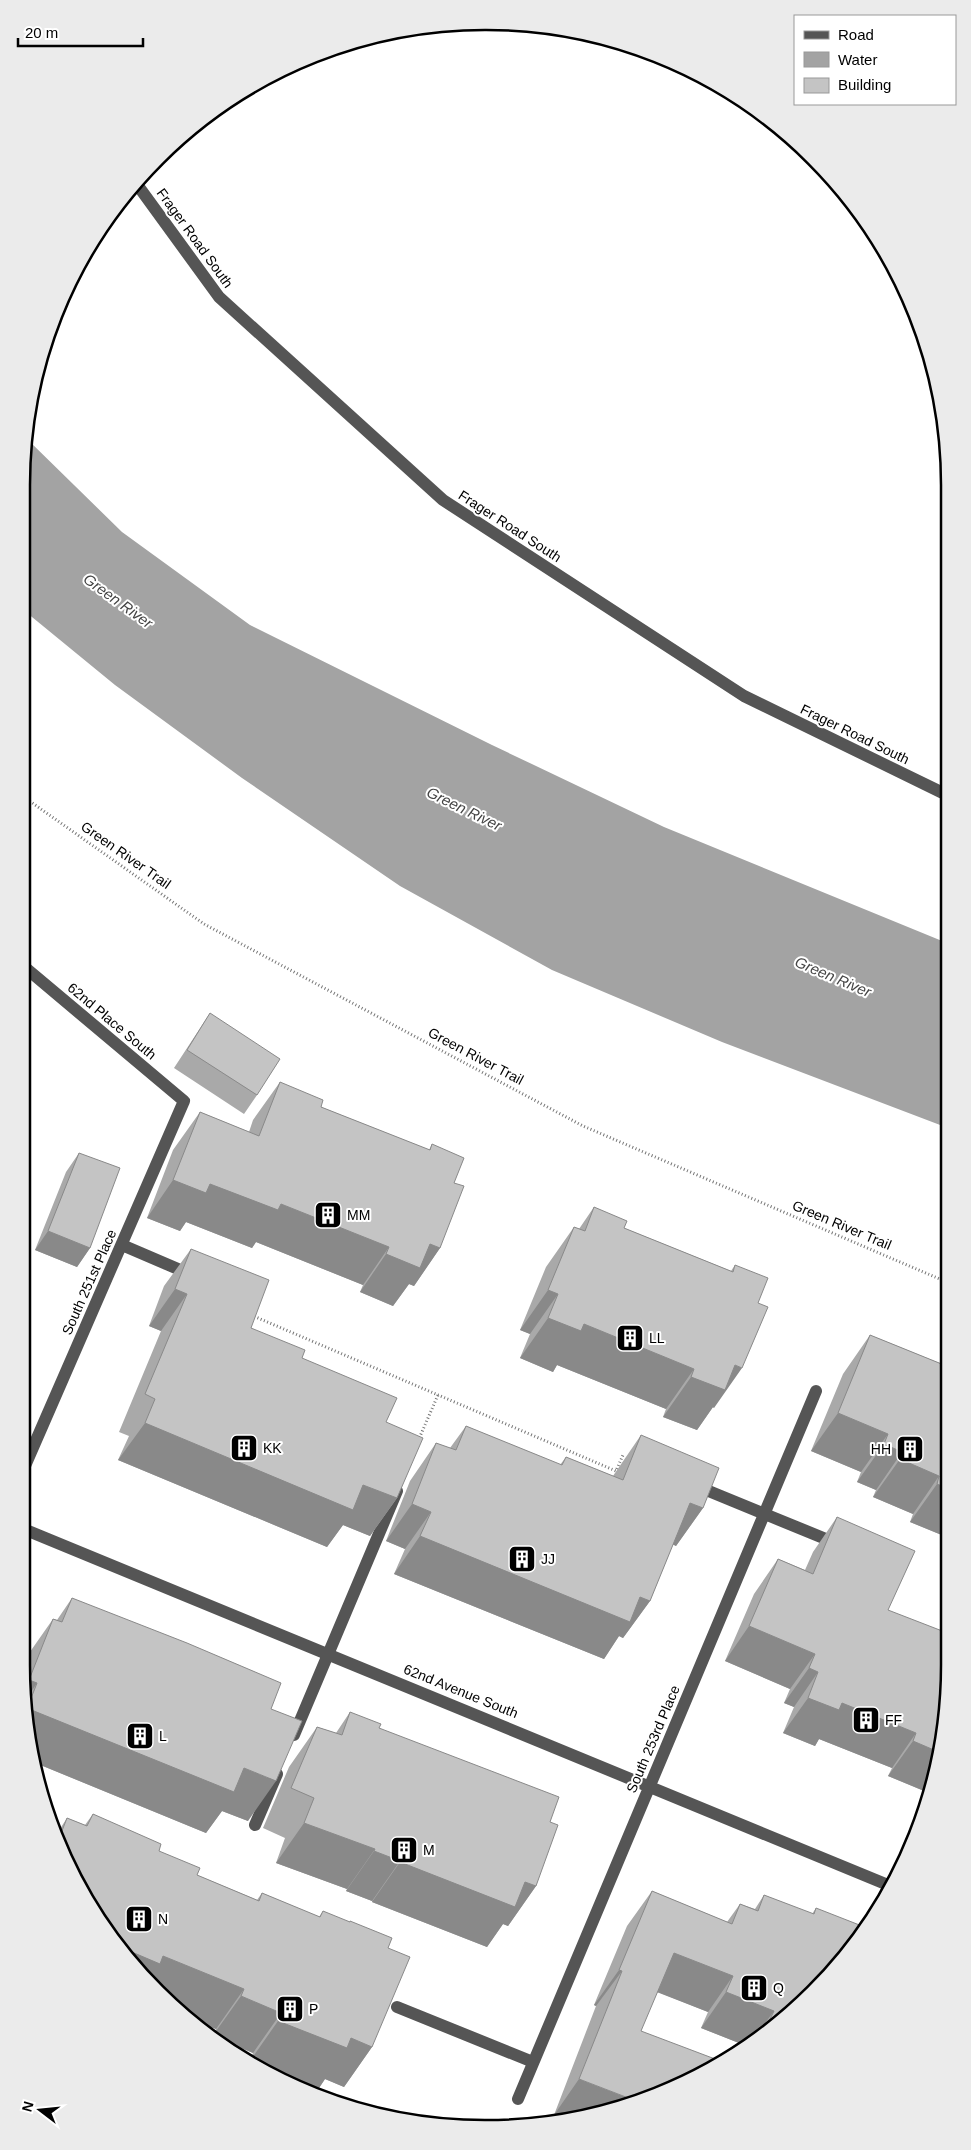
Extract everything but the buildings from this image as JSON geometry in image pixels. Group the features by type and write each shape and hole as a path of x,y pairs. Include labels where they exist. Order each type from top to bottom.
{"street":[{"name":"Frager Road South","path":"140,189 219,297 443,500 744,696 941,793"},
{"name":"62nd Place South","path":"30,972 184,1101"},
{"name":"South 251st Place","path":"30,1455 184,1101"},
{"path":"122,1245 204,1280"},
{"name":"South 253rd Place","path":"518,2099 816,1391"},
{"path":"290,1744 330,1654 402,1480"},
{"path":"685,1481 853,1550"},
{"name":"62nd Avenue South","path":"30,1532 885,1883"},
{"path":"255,1824 282,1762"},
{"path":"397,2007 533,2062"}],"path":[{"name":"Green River Trail","path":"30,801 204,924 583,1126 941,1280"},
{"path":"245,1312 616,1471 623,1455"},
{"path":"402,1480 438,1395"}],"water":[{"name":"Green River","path":"32,444 122,532 250,625 492,745 664,827 941,941 941,1125 722,1042 552,970 400,886 242,778 115,685 30,615 30,486"}],"place":[{"name":"MM","path":"328,1215"},
{"name":"LL","path":"630,1338"},
{"name":"KK","path":"244,1448"},
{"name":"HH","path":"910,1449"},
{"name":"JJ","path":"522,1559"},
{"name":"FF","path":"866,1720"},
{"name":"L","path":"140,1736"},
{"name":"M","path":"404,1850"},
{"name":"N","path":"139,1919"},
{"name":"Q","path":"754,1988"},
{"name":"P","path":"290,2009"}]}
